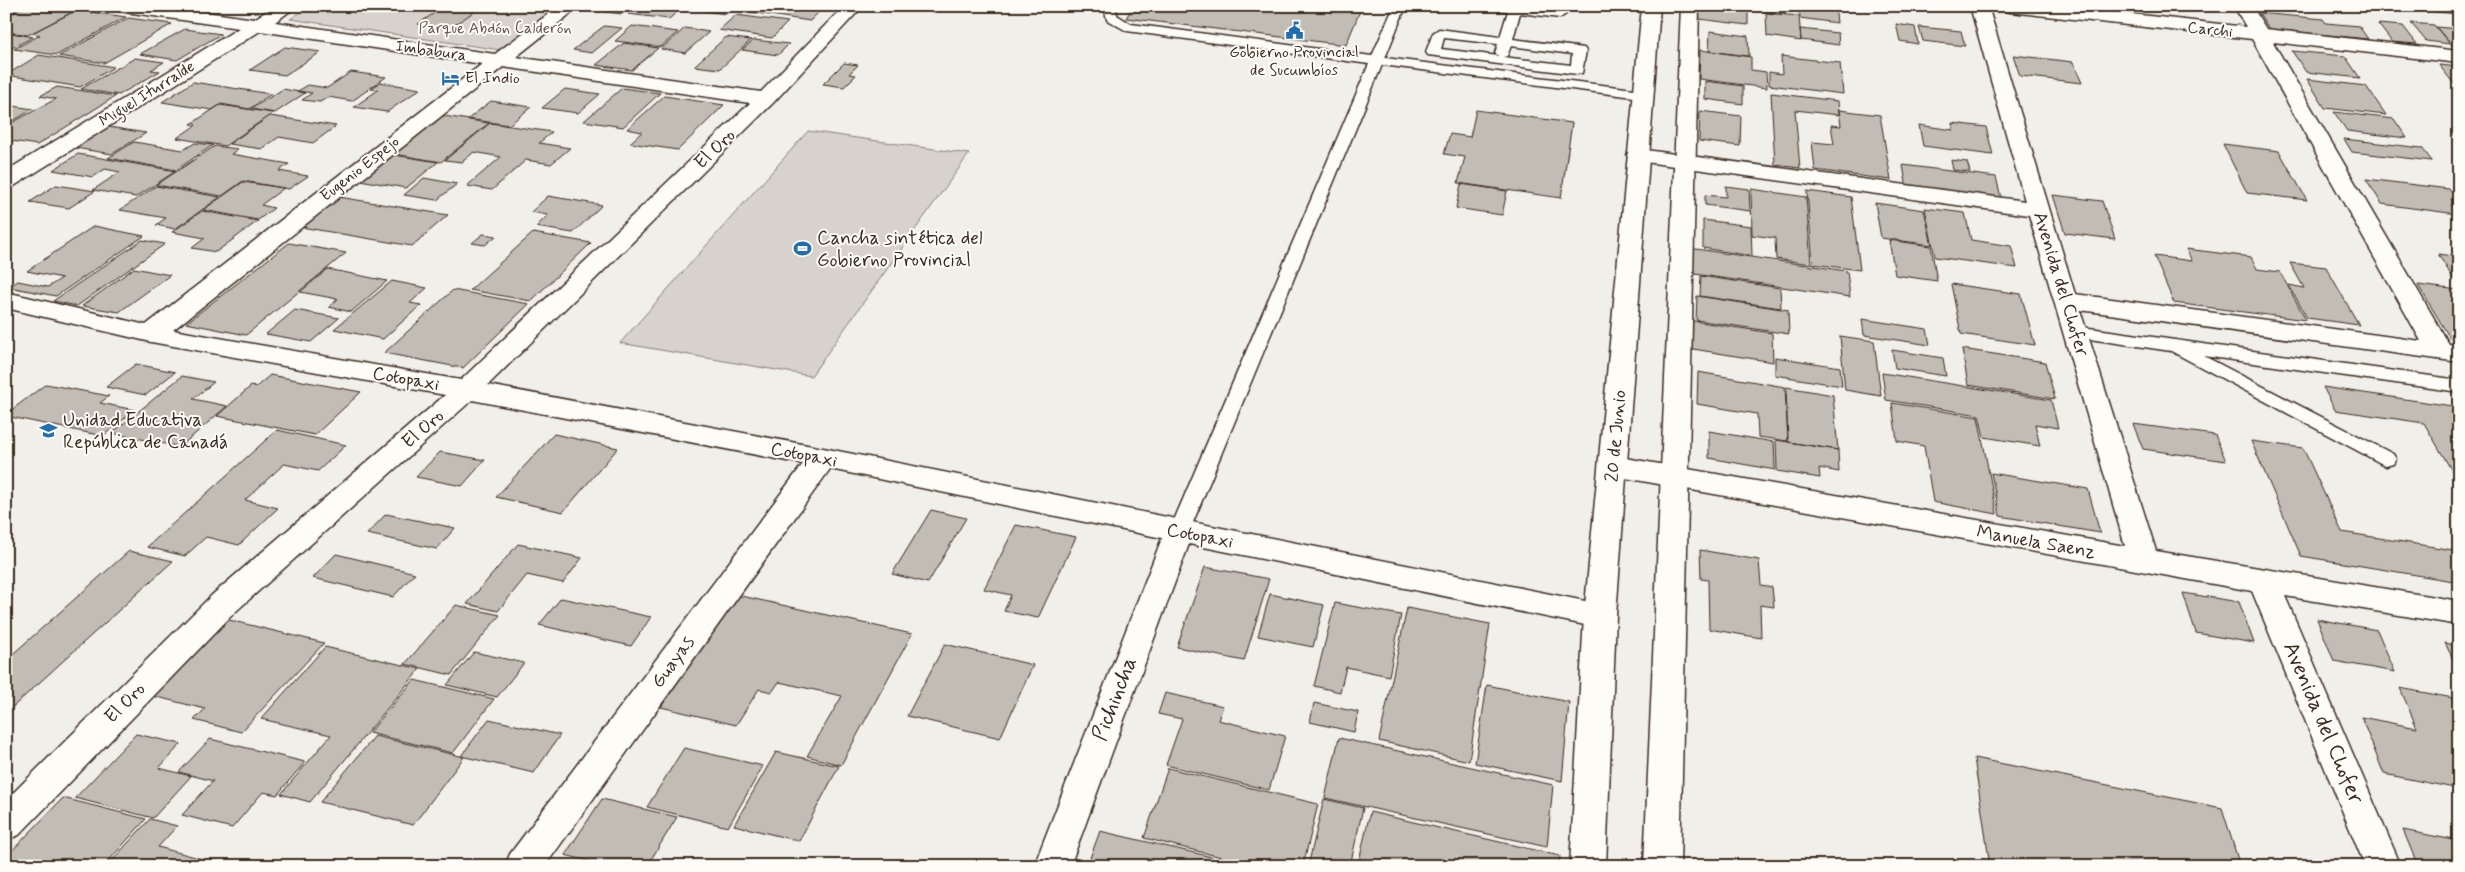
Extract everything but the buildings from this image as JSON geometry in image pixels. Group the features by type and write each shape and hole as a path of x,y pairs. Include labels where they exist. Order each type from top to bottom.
{"street":[{"name":"Imbabura","path":"125,6 766,99"},
{"name":"Miguel Iturralde","path":"6,181 288,6"},
{"name":"Eugenio Espejo","path":"150,334 498,60 571,6"},
{"name":"El Oro","path":"6,824 223,604 467,390 766,99 854,6"},
{"name":"20 de Junio","path":"1588,866 1600,616 1614,466 1642,94 1651,6"},
{"path":"1662,866 1677,477 1690,6"},
{"name":"Avenida del Chofer","path":"1979,6 2144,561"},
{"name":"Carchi","path":"2010,6 2459,57"},
{"path":"2243,6 2450,352"},
{"path":"1638,155 2039,210"},
{"name":"Cotopaxi","path":"6,300 150,334 467,390 823,458 1179,532 1600,616"},
{"path":"2065,300 2450,352"},
{"name":"Guayas","path":"523,866 823,458"},
{"name":"Manuela Saenz","path":"1614,466 2144,561 2459,613"},
{"name":"Pichincha","path":"1052,866 1179,532"},
{"name":"Avenida del Chofer","path":"2263,580 2383,866"}],"lane":[{"path":"1110,6 1111,17 1127,27 1376,61 1642,94"},
{"path":"1179,532 1400,6"},
{"path":"1497,6 1560,14"},
{"path":"1496,76 1515,8"},
{"path":"1439,34 1579,51 1576,70 1500,60 1433,52 1439,34"},
{"path":"2075,332 2459,386"},
{"path":"2166,344 2386,459"}],"green space":[{"name":"Parque Abdón Calderón","path":"311,6 560,6 501,50 290,19"},
{"name":"Cancha sintética del Gobierno Provincial","path":"808,131 969,154 811,376 620,343"}],"place":[{"name":"Gobierno Provincial de Sucumbíos","path":"1294,31"},
{"name":"El Indio","path":"451,78"},
{"name":"Cancha sintética del Gobierno Provincial","path":"803,249"},
{"name":"Unidad Educativa República de Canadá","path":"49,431"}]}
